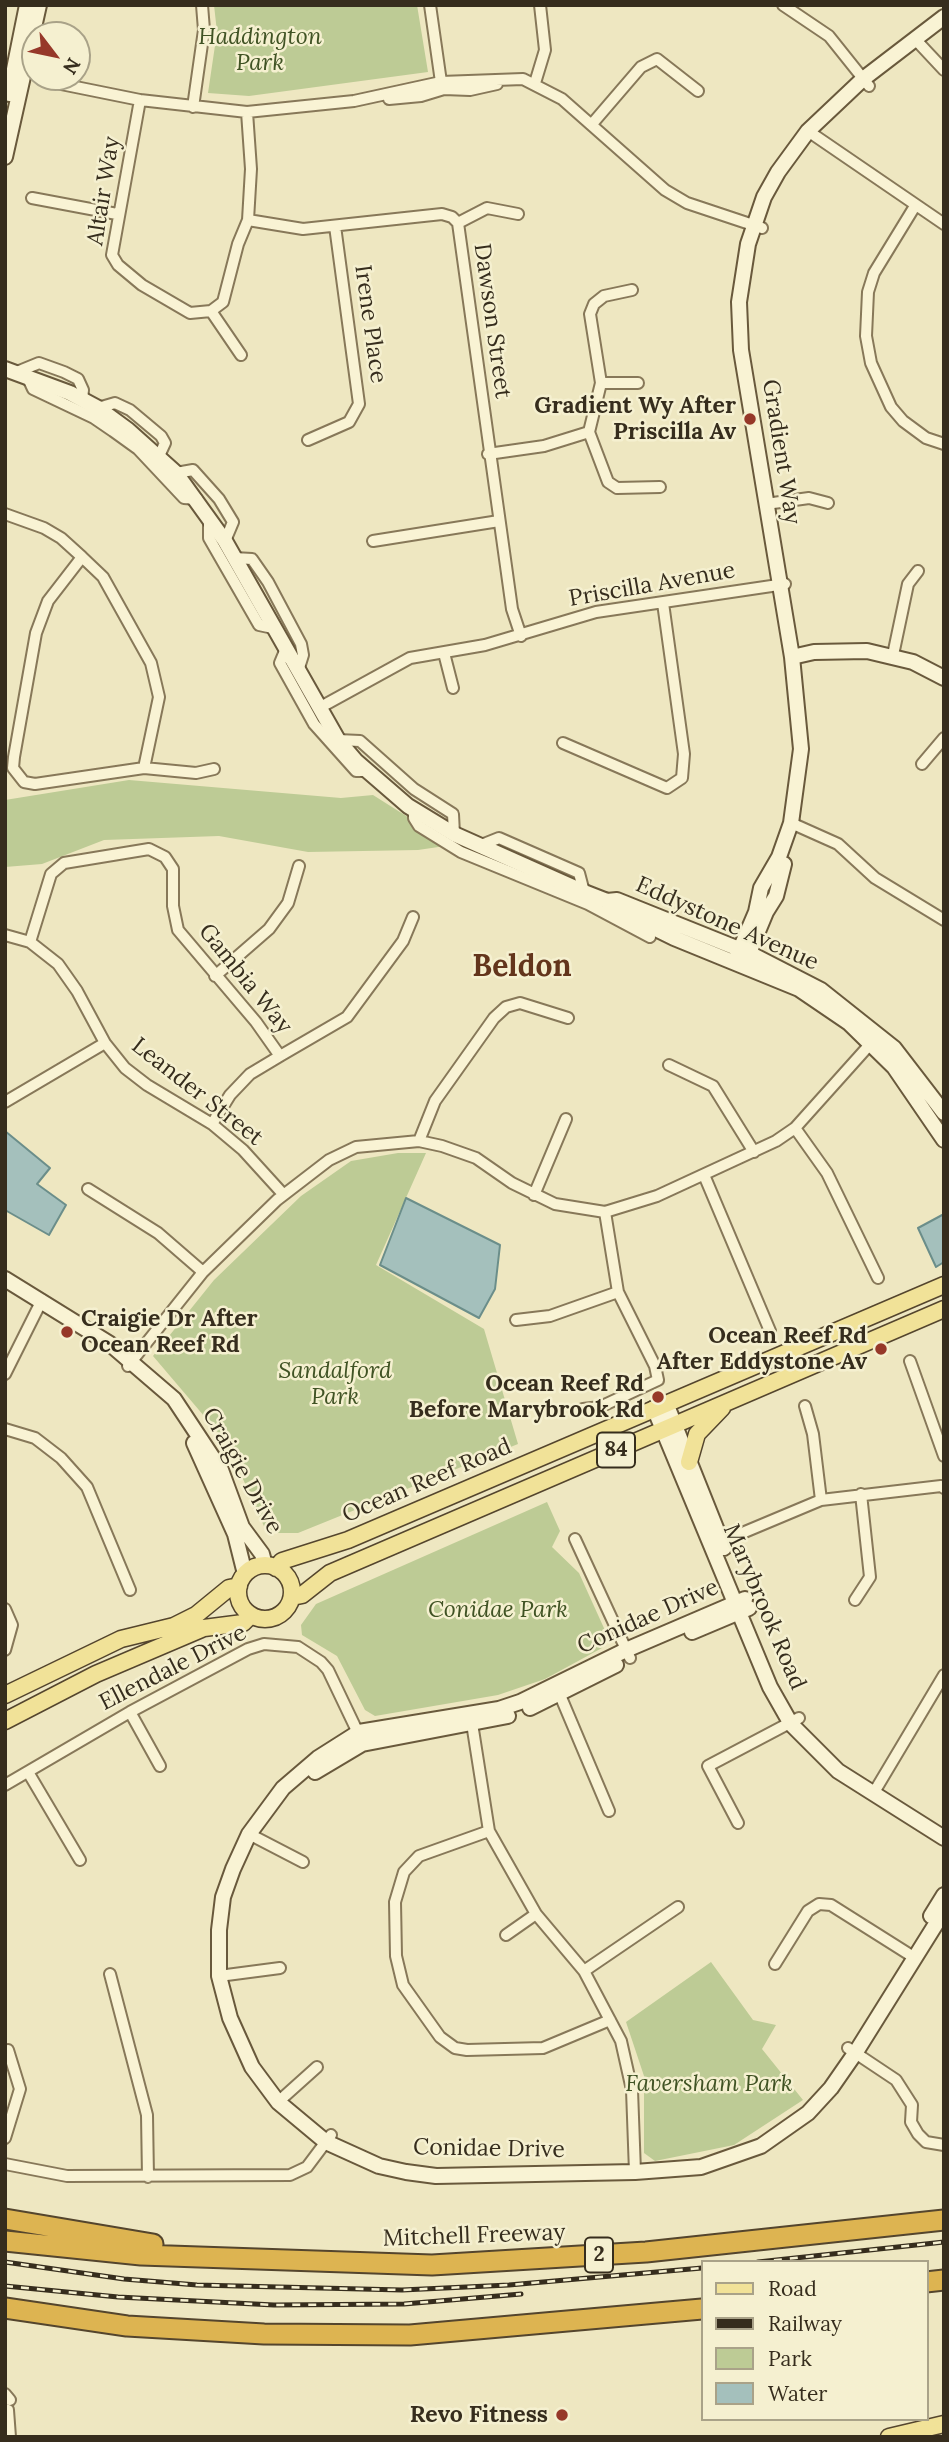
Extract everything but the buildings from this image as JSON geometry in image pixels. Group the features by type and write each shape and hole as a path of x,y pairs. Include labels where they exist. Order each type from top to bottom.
{"highway":[{"path":"5,2219 251,2261"},
{"name":"Mitchell Freeway","path":"5,2241 141,2255 251,2261 432,2265 646,2252 944,2220"},
{"path":"5,2308 127,2326"},
{"path":"5,2321 264,2334 410,2335 701,2309"}],"main road":[{"path":"887,1310 944,1277"},
{"name":"Ocean Reef Road","path":"271,1566 348,1541 944,1285"},
{"name":"Ocean Reef Road","path":"292,1597 302,1595 330,1573 944,1309"},
{"path":"689,1462 697,1434 728,1401"},
{"path":"271,1566 289,1580 292,1597"},
{"name":"84","path":"5,1695 121,1639 174,1626 196,1615 229,1588 271,1566"},
{"path":"242,1580 240,1602 251,1615"},
{"name":"84","path":"5,1721 96,1674 204,1628 243,1623 251,1615 264,1619 276,1616 286,1609 292,1597"},
{"path":"889,2437 944,2424"}],"street":[{"path":"193,107 204,30 202,5"},
{"path":"430,5 441,82"},
{"path":"540,5 545,50 540,85"},
{"path":"783,5 829,36 866,82"},
{"name":"Gradient Way","path":"742,957 776,896 795,824 809,746 770,503 747,323 749,281 758,226 811,133 866,82 944,18"},
{"name":"Gradient Way","path":"918,42 944,28"},
{"path":"918,42 944,70"},
{"path":"592,124 641,67 657,59 698,91"},
{"path":"354,101 441,82 511,79 540,85 592,124 664,190 687,203 758,226"},
{"path":"5,116 21,82"},
{"path":"91,90 141,100 247,112 403,98 444,89 470,90 513,83 540,85"},
{"path":"5,157 21,89"},
{"name":"Altair Way","path":"141,100 117,214 112,255 118,265 142,285 190,313 211,311"},
{"path":"242,355 211,311 223,302 238,244 248,220 251,169 247,112"},
{"path":"811,133 944,224"},
{"path":"32,198 117,214"},
{"path":"915,206 874,272 867,292 866,336 871,363 891,407 903,421 926,438 944,444"},
{"path":"458,223 487,208 518,214"},
{"name":"Dawson Street","path":"248,220 303,229 442,214 452,217 458,223 488,454 512,610 521,636"},
{"name":"Irene Place","path":"308,440 349,422 359,404 335,226"},
{"path":"632,290 604,296 594,304 590,314 601,383 589,432 608,482 617,488 660,486"},
{"name":"Eddystone Avenue","path":"16,372 98,408 159,456 176,473 225,541 338,740 368,771 414,810 454,834 554,884 650,937"},
{"name":"Eddystone Avenue","path":"16,372 33,389 73,407 113,430 138,449 184,498 197,499"},
{"path":"601,383 638,383"},
{"path":"488,454 544,446 589,432"},
{"name":"Eddystone Avenue","path":"176,473 193,470 219,499 233,522 225,541"},
{"path":"770,503 809,498 828,503"},
{"path":"5,514 44,528 82,556 103,577 122,605 152,663 159,697 144,768"},
{"name":"Eddystone Avenue","path":"209,517 209,538 259,625 273,628"},
{"path":"373,541 499,522"},
{"path":"82,556 48,601 36,633 13,768 24,782 35,784 144,768 196,773 214,769"},
{"name":"Eddystone Avenue","path":"234,558 252,559 268,582 301,645 303,655 298,671"},
{"path":"892,655 908,584 918,570"},
{"name":"Priscilla Avenue","path":"319,708 410,658 521,636 596,612 783,584"},
{"path":"563,743 667,788 682,778 684,754 663,603"},
{"name":"Eddystone Avenue","path":"285,650 280,663 314,724 356,771 368,771"},
{"path":"796,656 846,650 892,655 944,678"},
{"path":"444,653 453,688"},
{"path":"922,764 944,737"},
{"path":"338,740 360,741 414,789 453,814 454,834"},
{"name":"Eddystone Avenue","path":"414,810 414,818 419,826 461,852 584,892 607,901 613,908 674,938 742,957 821,990 875,1039 904,1058 944,1113"},
{"path":"795,824 838,844 875,878 944,920"},
{"path":"479,846 499,838 579,873 584,892"},
{"name":"Gambia Way","path":"30,942 51,874 64,863 149,849 165,857 173,869 173,906 178,930 256,1022 280,1056 250,1074 230,1095 212,1124"},
{"path":"215,976 269,929 288,903 299,866"},
{"path":"280,1056 347,1017 403,942 413,917"},
{"name":"Leander Street","path":"5,935 30,942 58,964 77,991 105,1044 125,1068 147,1085 212,1124 243,1150 283,1194"},
{"path":"419,1141 435,1101 494,1018 506,1007 520,1003 568,1018"},
{"path":"130,1363 203,1272 283,1194 329,1160 356,1147 419,1141 476,1158 534,1195 573,1208 605,1212 657,1196 754,1152 795,1128 875,1039"},
{"name":"Eddystone Avenue","path":"875,1039 944,1140"},
{"path":"5,1102 105,1044"},
{"path":"669,1065 713,1086 754,1152"},
{"path":"534,1195 566,1119"},
{"path":"795,1128 823,1166 878,1278"},
{"path":"704,1175 771,1331"},
{"path":"88,1189 158,1233 203,1272"},
{"path":"583,1409 600,1407 658,1380 655,1366 618,1292 605,1212"},
{"name":"Craigie Drive","path":"5,1279 130,1363 174,1399 221,1470 242,1527 271,1566"},
{"name":"Craigie Drive","path":"5,1289 40,1304"},
{"path":"516,1320 550,1316 618,1292"},
{"path":"5,1374 40,1304"},
{"path":"910,1362 944,1456"},
{"name":"Craigie Drive","path":"130,1363 191,1437 225,1507 242,1580"},
{"name":"Marybrook Road","path":"660,1406 743,1605 770,1687 838,1771 944,1828"},
{"path":"805,1406 813,1434 821,1500"},
{"name":"Marybrook Road","path":"668,1427 689,1462 718,1543"},
{"path":"5,1429 35,1438 61,1458 87,1487 130,1590"},
{"path":"718,1543 821,1500 943,1484"},
{"path":"855,1600 870,1577 861,1494"},
{"path":"575,1539 628,1654"},
{"name":"Conidae Drive","path":"743,1605 628,1654 558,1690 471,1719 360,1738 318,1758 283,1788 253,1836 223,1898 219,1930 224,1976 239,2042 252,2067 282,2099 329,2139 379,2166 436,2176 701,2167 761,2146 808,2113 831,2088 944,1895"},
{"path":"5,1609 12,1625 5,1650"},
{"name":"Ellendale Drive","path":"5,1785 130,1712 248,1649 274,1644 298,1647 321,1662 328,1670 360,1738"},
{"path":"875,1790 944,1675"},
{"path":"558,1690 609,1811"},
{"path":"130,1712 160,1766"},
{"path":"471,1719 489,1831 536,1914 584,1971 621,2041 632,2090 635,2169"},
{"path":"738,1823 708,1766 795,1721"},
{"path":"28,1772 80,1860"},
{"name":"Marybrook Road","path":"875,1790 944,1838"},
{"path":"489,1831 419,1856 404,1872 395,1902 396,1956 403,1985 440,2037 455,2048 543,2048 610,2020"},
{"path":"253,1836 303,1862"},
{"path":"775,1964 808,1910 820,1904 831,1905 911,1955"},
{"path":"584,1971 678,1907"},
{"name":"Conidae Drive","path":"911,1955 944,1911"},
{"path":"506,1935 536,1914"},
{"path":"224,1976 280,1968"},
{"path":"110,1974 147,2115 148,2177"},
{"path":"5,2138 20,2089 8,2050"},
{"path":"852,2050 903,2088 912,2105 911,2122 918,2134 926,2142 944,2145"},
{"path":"282,2099 317,2067"},
{"path":"5,2165 67,2176 290,2175 307,2167 329,2139"},
{"path":"7,2403 10,2437"}],"green space":[{"name":"Haddington Park","path":"214,5 417,5 428,72 249,96 208,93 217,32"},
{"path":"129,780 341,798 373,795 452,845 418,850 308,852 219,836 104,840 42,864 5,867 5,800"},
{"name":"Sandalford Park","path":"398,1153 426,1153 376,1265 484,1329 518,1444 298,1533 267,1533 227,1443 153,1356 214,1280 301,1196 351,1161"},
{"name":"Conidae Park","path":"547,1502 560,1531 552,1547 579,1573 608,1637 602,1648 545,1679 498,1695 375,1716 365,1710 337,1656 302,1635 301,1625 316,1604"},
{"name":"Faversham Park","path":"711,1962 753,2020 776,2025 762,2049 803,2100 734,2145 655,2161 644,2153 644,2076 626,2022"}],"water":[{"path":"5,1131 50,1168 37,1184 66,1205 49,1235 5,1210"},
{"path":"406,1198 500,1245 495,1289 479,1318 380,1265"},
{"path":"944,1214 944,1262 936,1267 918,1228"}],"railway":[{"path":"777,2260 944,2242"},
{"path":"5,2262 124,2279 197,2285 402,2290 509,2285 701,2268"},
{"path":"5,2286 118,2297 274,2305 404,2304 521,2294"}],"place":[{"name":"Gradient Wy After Priscilla Av","path":"750,419"},
{"name":"Craigie Dr After Ocean Reef Rd","path":"67,1332"},
{"name":"Ocean Reef Rd After Eddystone Av","path":"881,1349"},
{"name":"Ocean Reef Rd Before Marybrook Rd","path":"658,1397"},
{"name":"Revo Fitness","path":"562,2415"}],"district":[{"name":"Beldon","path":"522,967"}]}
